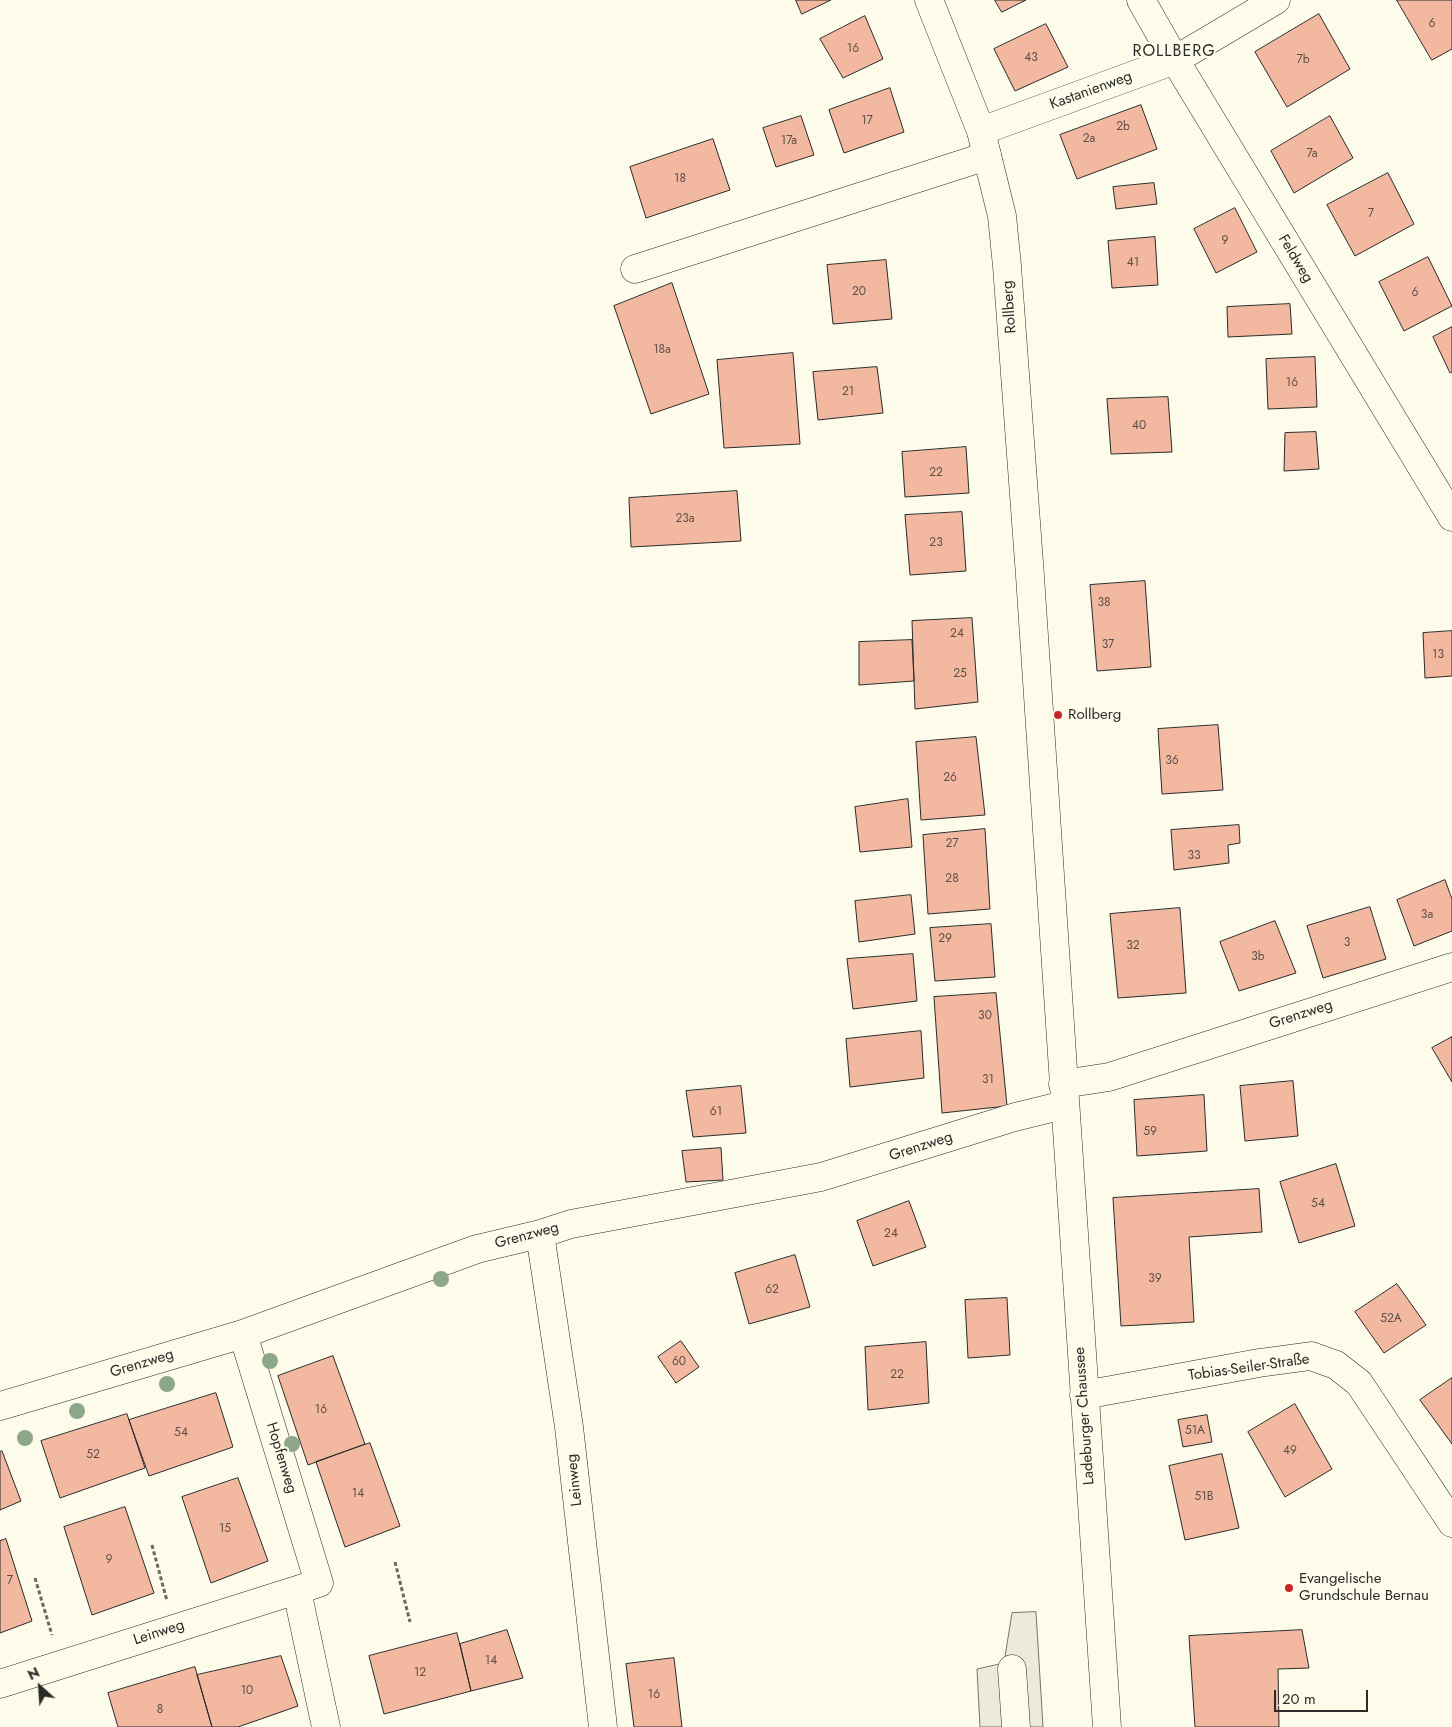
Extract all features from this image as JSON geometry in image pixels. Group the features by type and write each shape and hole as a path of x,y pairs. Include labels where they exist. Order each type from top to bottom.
{"street":[{"name":"Rollberg","path":"929,0 984,144 1002,216 1008,266 1063,1095"},
{"name":"Feldweg","path":"1141,0 1174,60 1452,517"},
{"name":"Kastanienweg","path":"635,270 984,144 1174,60 1276,0"},
{"name":"Grenzweg","path":"0,1406 243,1334 477,1249 540,1234 571,1224 821,1177 1015,1117 1109,1076 1452,967"},
{"name":"Ladeburger Chaussee","path":"1063,1095 1106,1727"},
{"name":"Leinweg","path":"540,1234 569,1427 603,1727"},
{"name":"Hopfenweg","path":"243,1334 308,1587 326,1727"},
{"name":"Tobias-Seiler-Straße","path":"1084,1395 1259,1363 1311,1356 1336,1365 1359,1382 1452,1523"},
{"name":"Leinweg","path":"0,1684 308,1587"},
{"path":"1012,1669 1016,1727"}],"path":[{"path":"152,1545 174,1628"},
{"path":"395,1562 410,1622"},
{"path":"35,1578 61,1665"}],"shaded area":[{"path":"1036,1612 1043,1727 980,1727 977,1669 1004,1663 1012,1613"}],"building":[{"path":"796,0 831,0 802,14"},
{"path":"995,0 1026,0 1002,12"},
{"path":"1397,0 1452,0 1452,49 1432,60"},
{"path":"1319,14 1350,69 1287,107 1255,52"},
{"path":"865,16 883,59 843,78 820,39"},
{"path":"1046,24 1068,67 1015,91 994,49"},
{"path":"890,88 904,132 844,153 829,110"},
{"path":"1141,105 1157,149 1077,179 1060,135"},
{"path":"801,116 814,155 776,167 763,128"},
{"path":"1330,116 1353,158 1294,193 1271,151"},
{"path":"713,139 730,190 646,218 630,167"},
{"path":"1388,173 1414,224 1355,256 1327,205"},
{"path":"1154,183 1157,204 1116,209 1113,187"},
{"path":"1235,208 1257,252 1216,273 1194,229"},
{"path":"1155,237 1158,285 1112,288 1108,241"},
{"path":"1428,257 1452,306 1404,331 1379,282"},
{"path":"886,260 892,319 833,324 827,265"},
{"path":"672,283 709,394 651,414 614,306"},
{"path":"1290,304 1292,334 1228,337 1227,307"},
{"path":"1452,327 1452,372 1450,373 1433,337"},
{"path":"793,353 800,444 724,448 717,360"},
{"path":"1315,357 1317,407 1268,409 1266,359"},
{"path":"877,367 883,413 818,420 813,372"},
{"path":"1168,397 1172,452 1111,454 1107,399"},
{"path":"1316,432 1319,469 1284,471 1285,433"},
{"path":"966,447 969,493 905,497 902,452"},
{"path":"737,491 741,541 631,547 629,498"},
{"path":"962,512 966,571 910,575 905,515"},
{"path":"1145,581 1151,667 1097,671 1090,585"},
{"path":"972,618 978,702 915,709 912,621"},
{"path":"1452,631 1452,676 1425,678 1423,633"},
{"path":"912,640 914,681 859,685 859,642"},
{"path":"1218,725 1223,790 1162,794 1158,729"},
{"path":"976,737 985,815 921,820 916,742"},
{"path":"908,799 912,847 860,852 855,807"},
{"path":"1239,825 1240,843 1228,845 1229,863 1174,870 1171,830"},
{"path":"985,829 990,909 928,914 923,835"},
{"path":"1445,880 1452,899 1452,931 1414,946 1397,900"},
{"path":"911,895 915,934 859,942 855,901"},
{"path":"1370,907 1386,959 1323,978 1307,926"},
{"path":"1180,908 1186,993 1118,998 1110,914"},
{"path":"1275,921 1296,973 1239,991 1220,942"},
{"path":"991,924 995,977 935,981 930,928"},
{"path":"913,954 917,1001 853,1009 847,959"},
{"path":"996,993 1007,1106 942,1113 934,997"},
{"path":"921,1031 924,1078 850,1087 846,1039"},
{"path":"1452,1037 1452,1082 1432,1048"},
{"path":"1293,1081 1298,1136 1245,1141 1240,1086"},
{"path":"741,1086 746,1133 693,1137 686,1091"},
{"path":"1204,1095 1207,1151 1137,1156 1134,1100"},
{"path":"721,1148 723,1180 686,1182 682,1151"},
{"path":"1336,1164 1355,1226 1299,1243 1280,1182"},
{"path":"1259,1189 1262,1232 1189,1237 1194,1322 1121,1326 1113,1198"},
{"path":"909,1201 926,1247 873,1266 857,1221"},
{"path":"795,1255 810,1307 749,1324 735,1273"},
{"path":"1397,1284 1426,1325 1384,1353 1355,1312"},
{"path":"1007,1298 1010,1355 968,1358 965,1300"},
{"path":"681,1341 699,1367 676,1383 658,1357"},
{"path":"926,1342 929,1403 868,1410 865,1347"},
{"path":"333,1356 365,1444 308,1465 278,1376"},
{"path":"1452,1378 1452,1444 1420,1400"},
{"path":"216,1393 233,1447 149,1476 129,1420"},
{"path":"1295,1404 1332,1469 1285,1497 1248,1432"},
{"path":"127,1414 145,1468 60,1498 41,1441"},
{"path":"1207,1415 1212,1442 1183,1447 1178,1420"},
{"path":"370,1443 400,1526 345,1547 316,1462"},
{"path":"2,1451 21,1501 0,1510 0,1452"},
{"path":"1222,1454 1239,1528 1185,1540 1169,1466"},
{"path":"238,1478 268,1561 211,1583 182,1497"},
{"path":"125,1507 154,1593 92,1615 64,1527"},
{"path":"6,1539 32,1621 0,1633 0,1541"},
{"path":"507,1630 523,1678 471,1691 460,1644"},
{"path":"1302,1630 1309,1668 1278,1669 1279,1727 1195,1727 1189,1636"},
{"path":"457,1633 471,1691 384,1714 369,1656"},
{"path":"281,1656 298,1706 238,1727 212,1727 197,1675"},
{"path":"674,1658 682,1727 634,1727 626,1664"},
{"path":"195,1667 212,1727 118,1727 108,1693"}],"place":[{"name":"Rollberg","path":"1058,715"},
{"name":"Evangelische Grundschule Bernau","path":"1289,1588"}],"district":[{"name":"ROLLBERG","path":"1174,52"}]}
